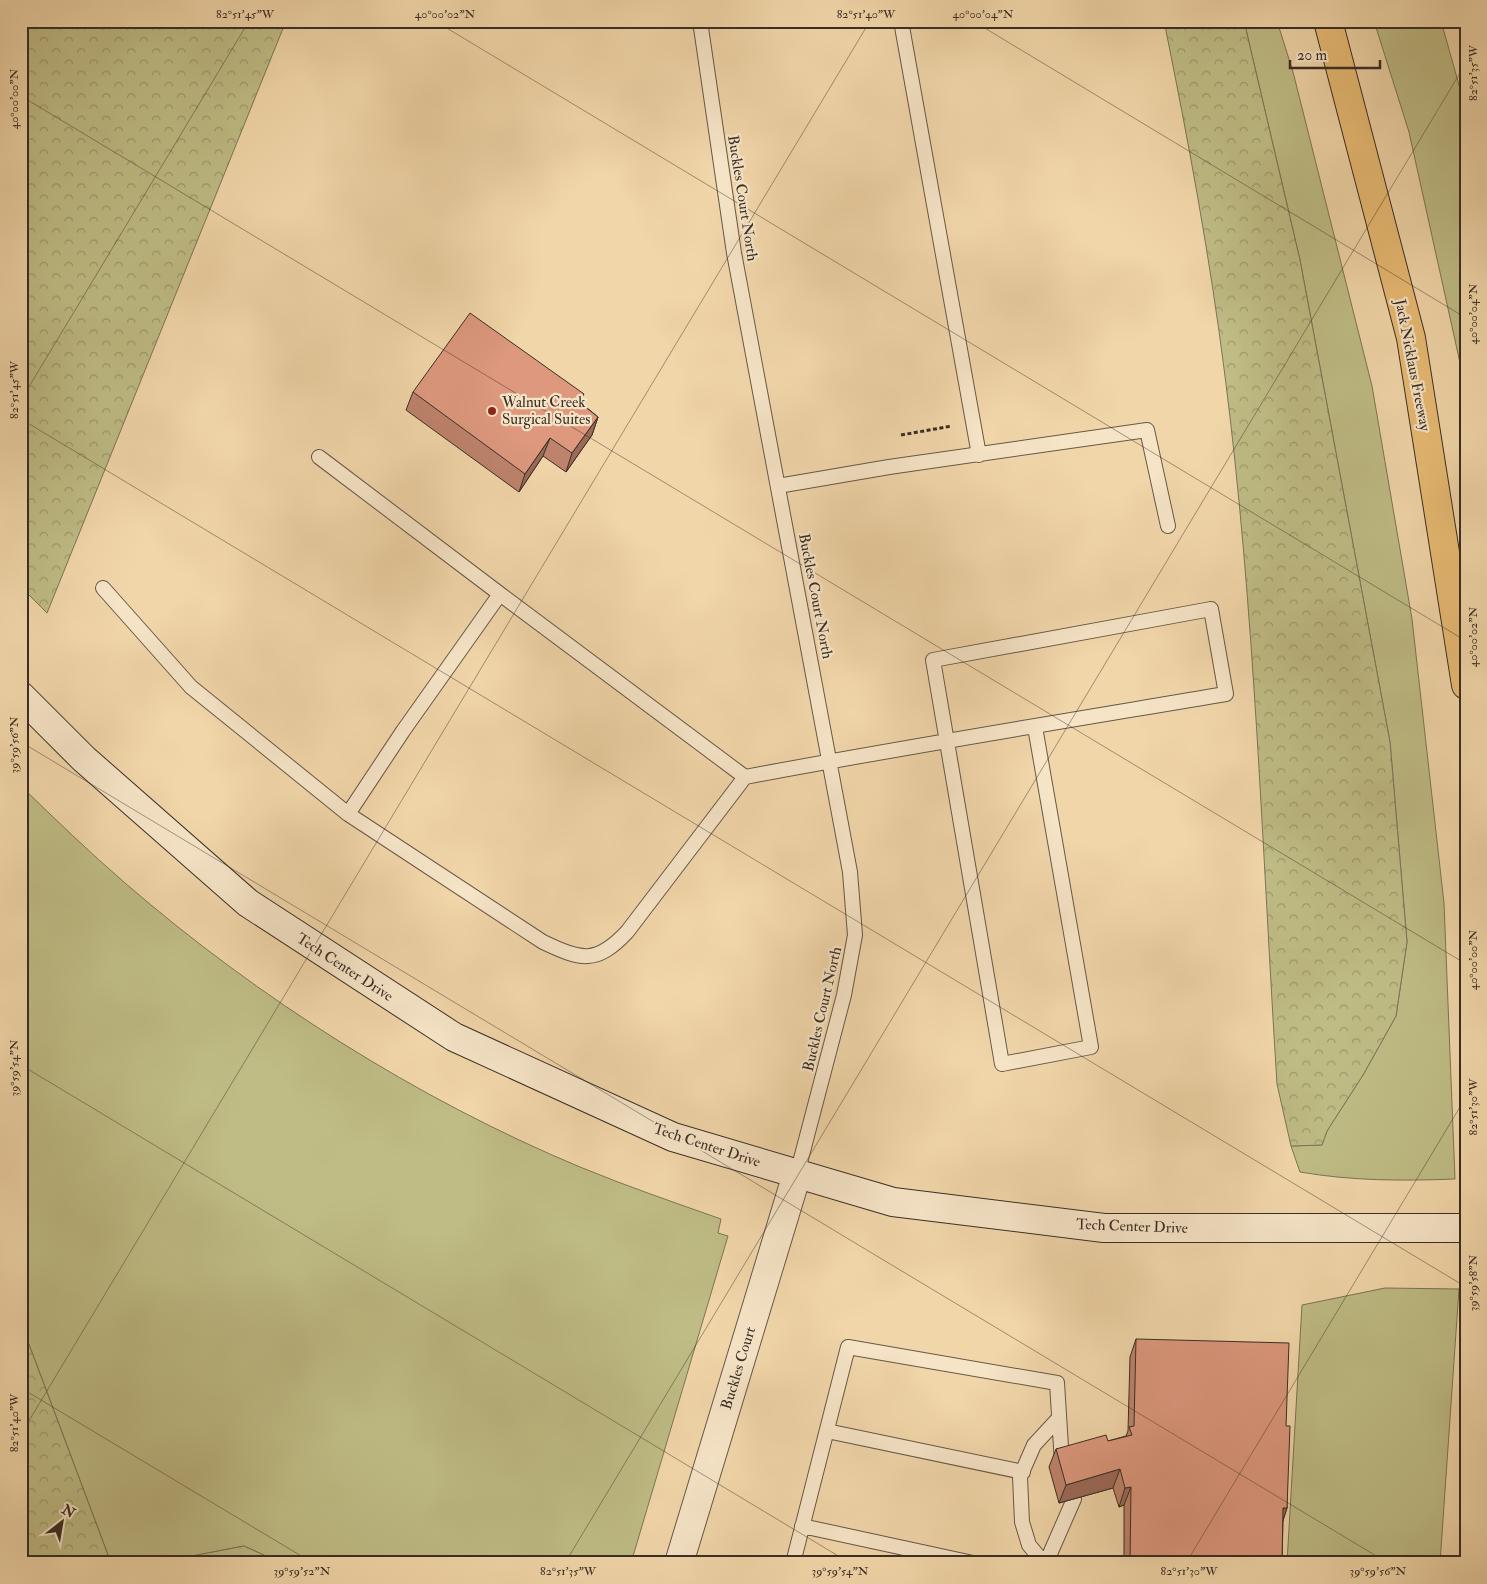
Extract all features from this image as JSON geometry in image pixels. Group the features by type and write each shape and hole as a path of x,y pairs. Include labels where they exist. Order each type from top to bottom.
{"highway":[{"name":"Jack Nicklaus Freeway","path":"1328,21 1411,338 1466,685"}],"main road":[{"name":"Tech Center Drive","path":"21,696 84,759 248,904 454,1037 673,1137 893,1202 1104,1228 1466,1228"},
{"name":"Buckles Court","path":"679,1563 797,1174"}],"lane":[{"name":"Buckles Court North","path":"700,21 734,253 850,872 854,935 844,995 797,1174"},
{"path":"901,21 979,455"},
{"path":"778,486 1147,430 1168,526"},
{"path":"319,456 745,777"},
{"path":"103,588 191,687 348,814 543,942 572,956 588,957 616,944 627,932 745,777 830,760 946,741 1034,727 1226,694 1211,609 933,660 946,741 1002,1064 1091,1047 1034,727"},
{"path":"348,814 403,731 500,594"},
{"path":"793,1563 848,1347 1057,1383 1062,1464"},
{"path":"1059,1418 1034,1445 1020,1477 1022,1522 1029,1546 1045,1563 1074,1498"},
{"path":"827,1431 1023,1472"},
{"path":"802,1526 973,1563"}],"path":[{"path":"901,435 955,425"}],"green space":[{"path":"21,21 286,21 47,613 21,587"},
{"path":"1164,21 1244,21 1300,260 1390,742 1407,942 1396,1016 1363,1075 1327,1131 1322,1145 1291,1146 1277,1084 1257,729 1244,552 1235,464 1219,331 1205,242"},
{"path":"1244,21 1277,21 1293,72 1372,386 1412,619 1444,903 1455,1179 1378,1180 1300,1172 1291,1146 1322,1145 1327,1131 1363,1075 1396,1016 1407,942 1390,742 1300,260"},
{"path":"1374,21 1441,21 1466,110 1466,390 1409,132"},
{"path":"21,786 98,859 176,925 229,966 341,1043 399,1078 519,1140 597,1174 721,1219 718,1233 728,1236 631,1563 281,1563 244,1546 156,1563 111,1563 21,1323"},
{"path":"1385,1288 1459,1289 1440,1563 1287,1563 1302,1305"},
{"path":"21,1323 111,1563 21,1563"},
{"path":"244,1546 281,1563 156,1563"}],"building":[{"name":"Walnut Creek Surgical Suites","path":"470,313 584,394 579,402 598,417 572,453 550,438 525,474 413,392"},
{"path":"1136,1339 1289,1343 1286,1426 1290,1426 1287,1508 1283,1508 1282,1563 1130,1563 1131,1487 1125,1488 1120,1469 1066,1485 1056,1449 1106,1435 1108,1441 1132,1435 1129,1427 1134,1426"}],"place":[{"name":"Walnut Creek Surgical Suites","path":"492,411"}]}
